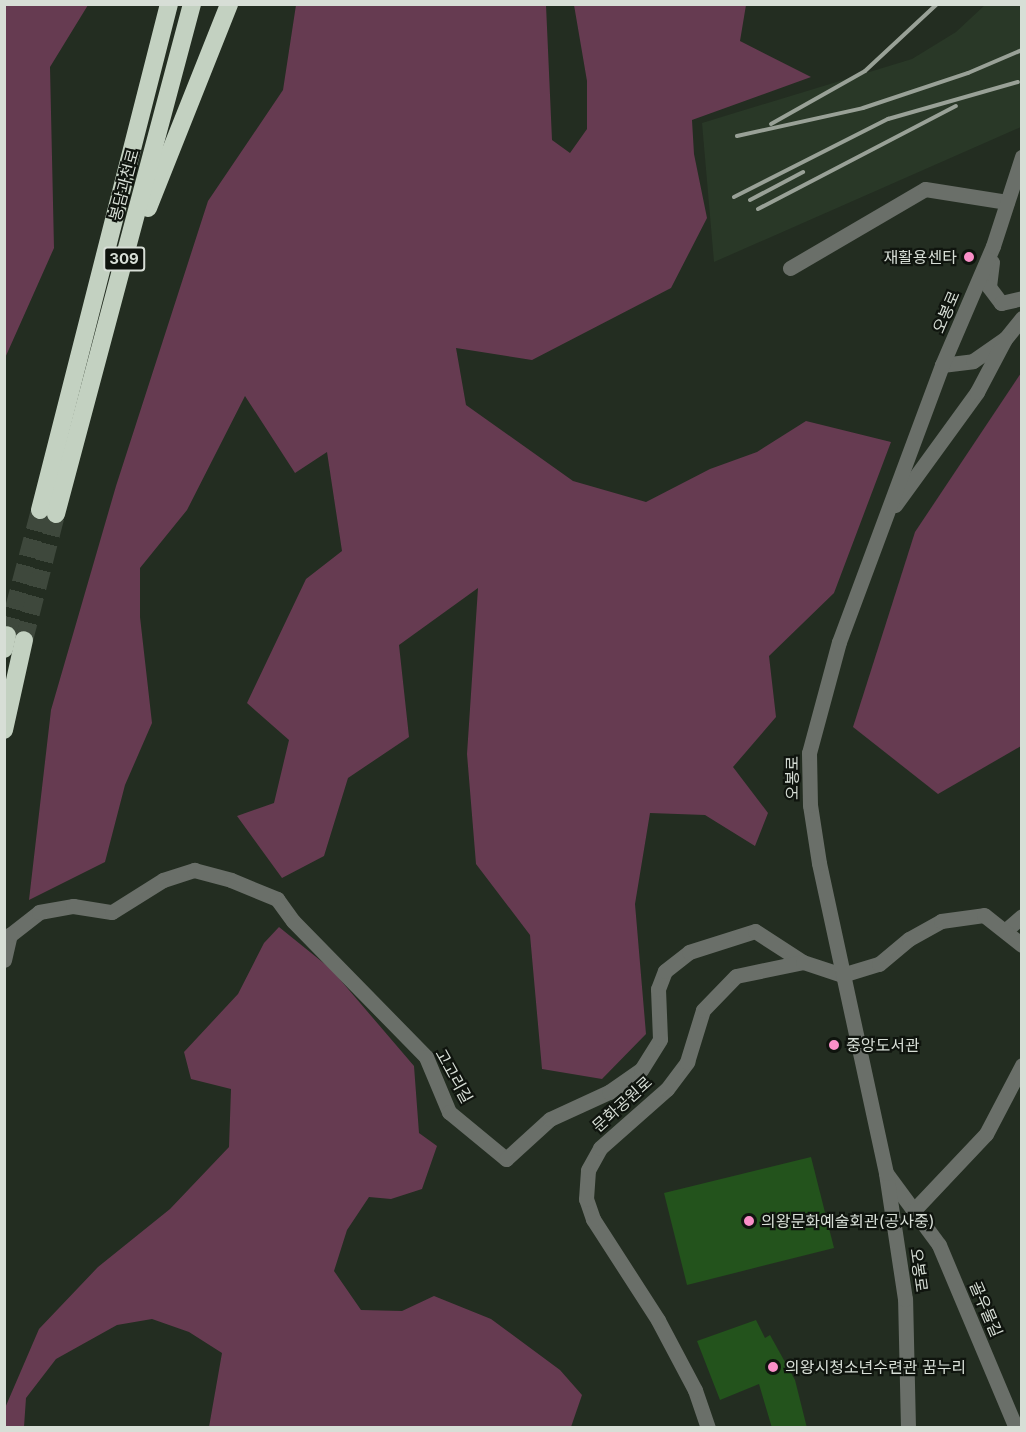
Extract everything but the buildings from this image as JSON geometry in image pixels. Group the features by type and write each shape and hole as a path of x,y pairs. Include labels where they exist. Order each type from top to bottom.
{"highway":[{"name":"봉담과천로","path":"169,4 48,512 116,287 192,4"},
{"path":"116,287 230,4"},
{"path":"4,730 12,641"}],"street":[{"name":"오봉로","path":"909,1428 905,1299 886,1173 842,975 810,805 809,753 839,642 942,364 993,246 1022,157"},
{"path":"790,268 925,189 1007,202"},
{"path":"993,246 989,287 1001,303 1022,298"},
{"path":"883,522 977,392 1005,339 1022,318"},
{"path":"942,364 973,361 1005,339"},
{"name":"고고리길","path":"4,960 10,935 39,912 73,906 112,912 163,880 194,870 231,880 277,899 293,921 426,1058 449,1112 506,1159 550,1119 609,1092 641,1070 660,1039 658,989 665,971 688,952 755,931 803,962"},
{"path":"842,975 879,964 909,939 941,921 984,915 1006,930 1022,945"},
{"path":"1006,930 1022,916"},
{"name":"문화공원로","path":"708,1428 695,1390 658,1320 593,1219 586,1199 588,1170 600,1148 674,1080 687,1062 703,1010 719,989 736,975 803,962 842,975"},
{"path":"915,1209 986,1134 1022,1065"},
{"name":"골우물길","path":"886,1173 915,1209 939,1245 1016,1428"}],"shaded area":[{"path":"5,4 88,5 50,67 54,248 5,358"},
{"path":"986,4 1021,5 1021,127 714,262 702,123 912,59 956,32"},
{"path":"296,5 546,5 552,140 570,153 587,129 587,81 574,5 746,5 740,41 811,77 692,120 694,154 707,218 671,288 532,360 456,348 466,405 573,481 646,502 710,469 757,452 806,421 891,442 834,593 769,656 776,717 733,767 768,813 755,846 705,815 650,813 635,904 646,1034 602,1079 542,1069 530,935 476,864 467,754 478,588 399,645 409,737 348,778 324,856 282,878 237,816 274,803 289,740 247,703 306,579 342,551 327,452 295,473 245,396 187,510 140,568 140,617 152,723 125,785 105,862 29,900 51,710 116,486 208,201 283,90"},
{"path":"1021,373 1021,746 938,794 853,727 915,532"},
{"path":"279,927 331,969 414,1066 419,1133 437,1146 422,1189 391,1199 369,1197 347,1230 334,1271 361,1310 402,1311 434,1296 491,1319 560,1370 582,1395 571,1427 209,1427 222,1353 189,1332 152,1319 117,1325 56,1359 26,1398 24,1427 5,1428 5,1408 39,1329 98,1267 170,1209 229,1147 231,1089 191,1079 184,1052 238,994 264,943"}],"tunnel":[{"path":"7,635 40,510"},
{"path":"24,640 56,514"}],"railway":[{"path":"771,124 865,71 937,4"},
{"path":"737,136 863,108 968,73 1022,50"},
{"path":"734,197 888,119 1018,82"},
{"path":"758,209 956,106"},
{"path":"750,200 803,172"}],"place":[{"name":"재활용센타","path":"969,257"},
{"name":"중앙도서관","path":"834,1045"},
{"name":"의왕문화예술회관(공사중)","path":"749,1221"},
{"name":"의왕시청소년수련관 꿈누리","path":"773,1367"}]}
